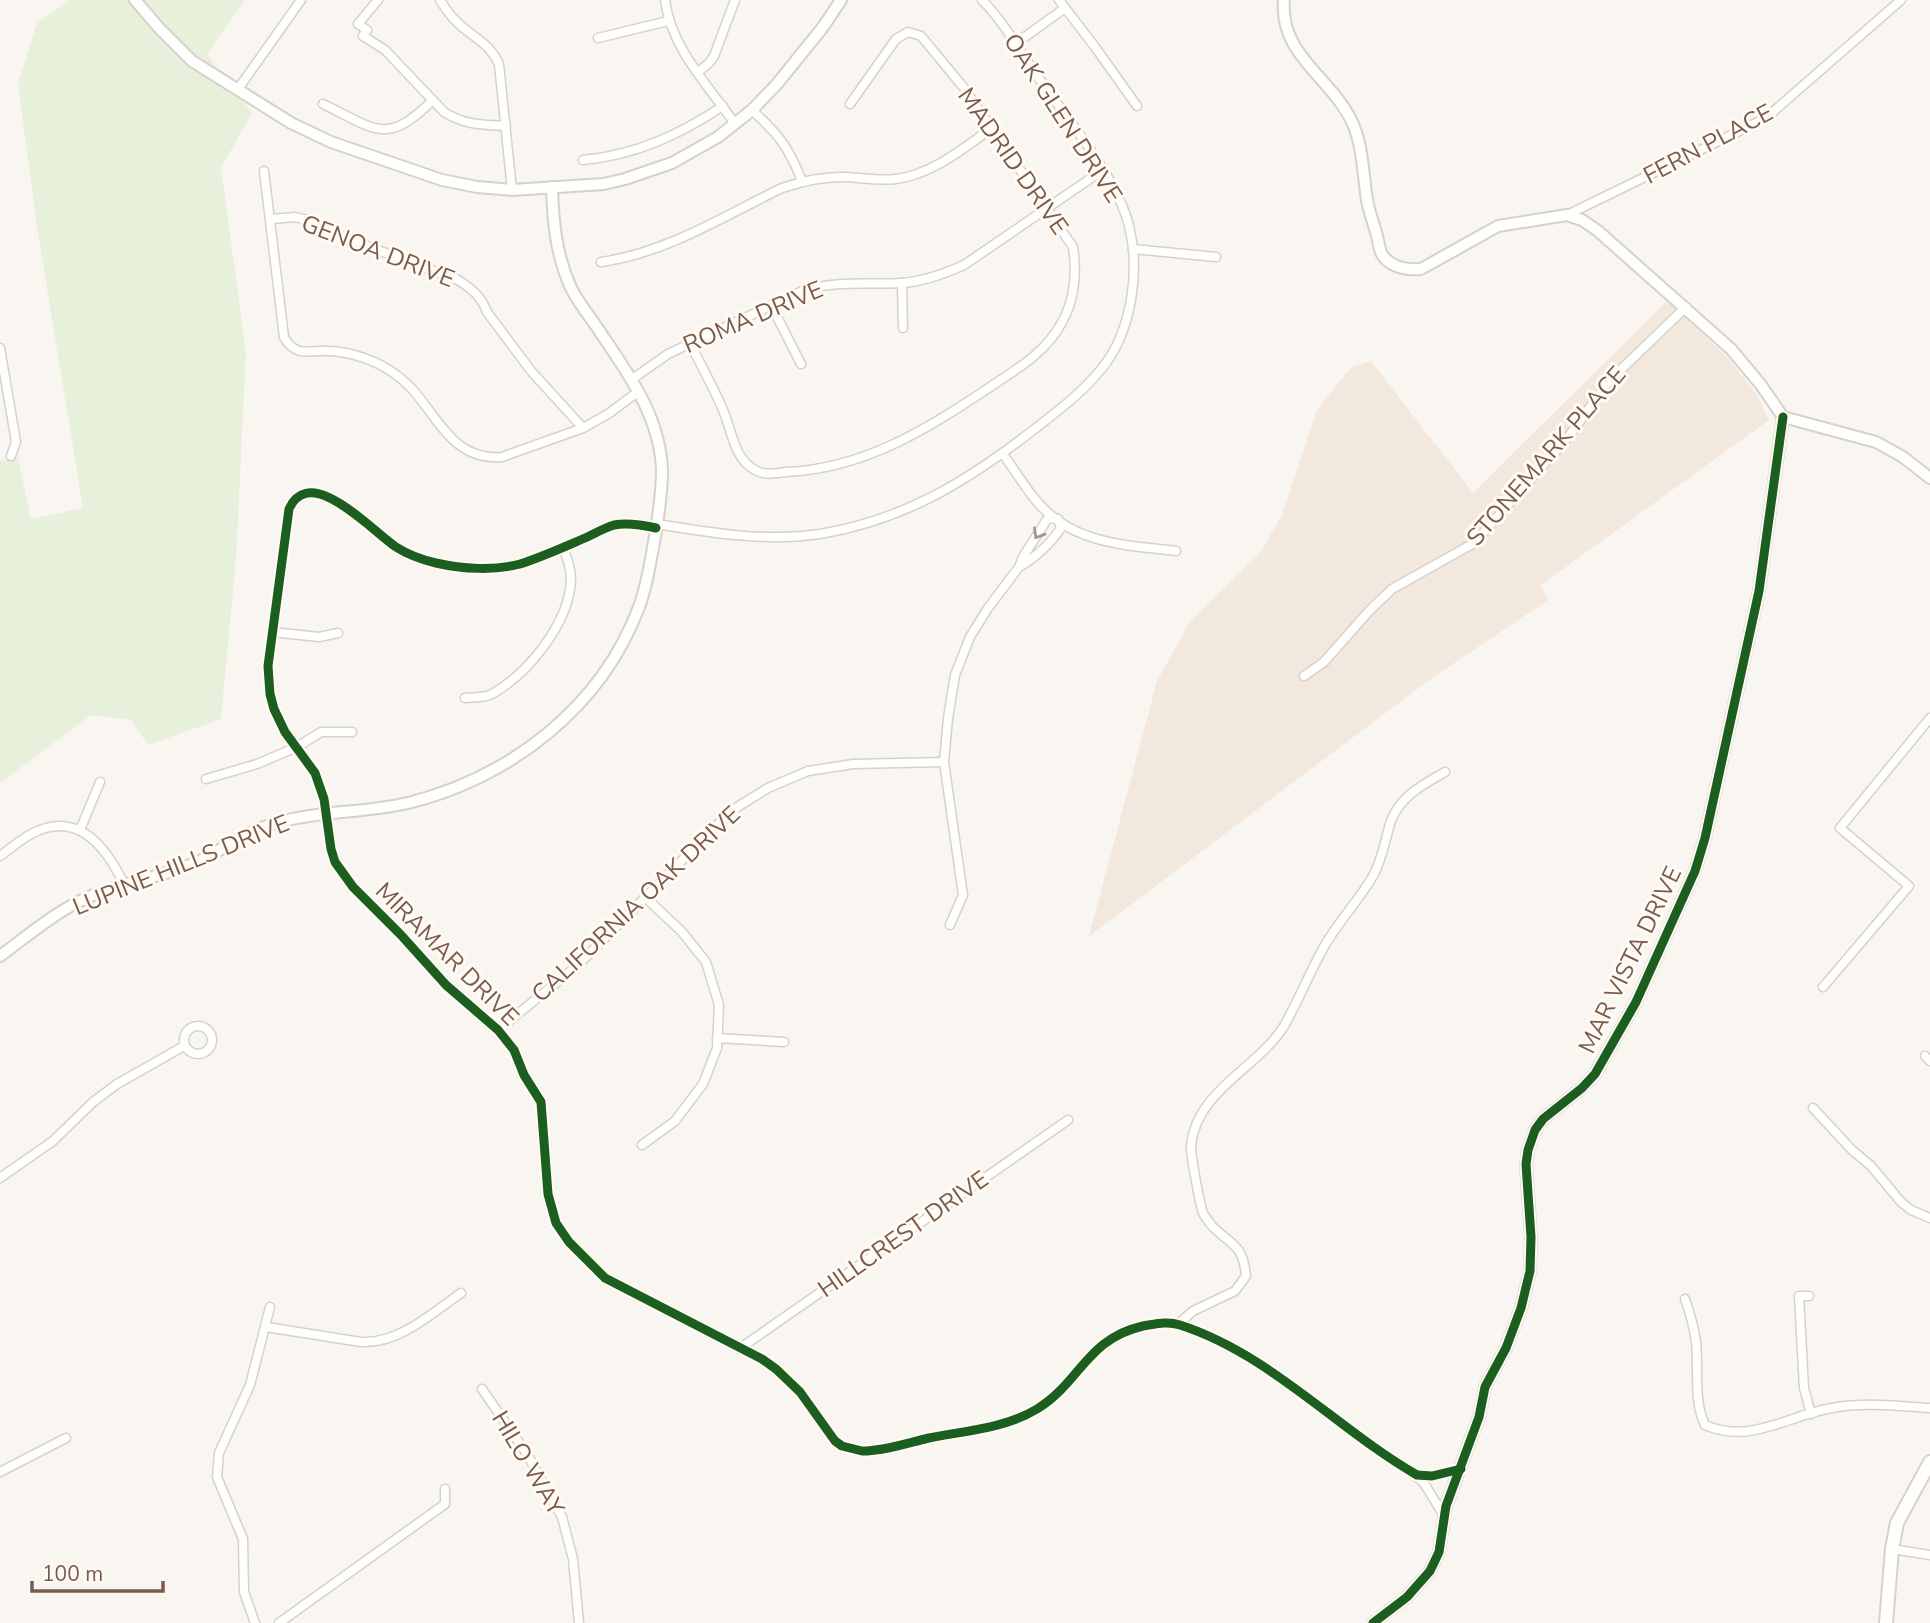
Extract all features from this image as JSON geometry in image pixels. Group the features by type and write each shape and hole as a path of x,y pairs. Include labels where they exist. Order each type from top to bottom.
{"main road":[{"path":"1886,1623 1892,1549 1897,1523 1930,1462"}],"street":[{"path":"135,0 192,61 291,123 331,142 442,180 512,190 604,184 625,179 672,163 718,137 752,110 785,75 841,0"},
{"path":"237,89 301,0"},
{"path":"379,0 358,24 367,30 363,36 385,50 452,118 472,125 506,126"},
{"path":"440,0 455,21 482,40 495,55 502,78 512,190"},
{"path":"665,0 668,21 682,52 735,124"},
{"path":"698,72 714,55 735,0"},
{"name":"OAK GLEN DRIVE","path":"272,632 289,509 293,499 299,495 310,492 332,499 355,513 400,549 433,563 459,567 489,568 518,564 615,525 633,524 724,535 780,538 821,534 885,518 925,502 976,473 1077,397 1106,363 1124,325 1132,291 1133,249 1129,225 1103,170 982,0"},
{"path":"1059,0 1137,106"},
{"path":"1284,0 1282,15 1288,38 1342,103 1353,124 1358,139 1367,204 1381,254 1388,261 1409,270 1422,269 1489,229 1567,215 1582,220 1686,307 1731,349 1783,417 1876,442 1903,457 1930,478"},
{"name":"FERN PLACE","path":"1567,215 1766,118 1901,0"},
{"path":"1015,44 1065,8"},
{"path":"598,38 668,21"},
{"name":"MADRID DRIVE","path":"690,343 723,410 738,453 746,464 763,474 814,471 860,459 899,442 945,417 1033,358 1048,344 1062,324 1072,300 1076,269 1073,247 964,88 921,36 908,32 896,39 850,104"},
{"path":"323,104 381,130 399,128 412,121 433,100"},
{"path":"583,160 640,150 688,130 723,106"},
{"path":"752,110 791,153 802,181"},
{"path":"601,262 652,251 782,188 802,181 821,177 898,179 928,170 992,128"},
{"name":"ROMA DRIVE","path":"631,380 659,359 802,291 826,284 902,283 947,273 964,265 1103,170"},
{"path":"264,171 284,337 288,344 299,351 330,351 363,357 393,373 411,388 456,445 468,452 491,458 502,457 583,428 608,414 639,391"},
{"name":"LUPINE HILLS DRIVE","path":"0,957 47,920 87,898 124,884 170,873 210,857 265,826 405,803 448,791 494,770 558,726 600,681 622,647 647,582 657,526 662,469 654,423 639,391 572,290 558,252 553,223 552,187"},
{"name":"GENOA DRIVE","path":"271,219 295,217 316,222 343,237 458,279 474,290 531,371 583,428"},
{"path":"1133,249 1216,257"},
{"path":"902,283 902,328"},
{"path":"771,305 801,364"},
{"name":"STONEMARK PLACE","path":"1304,676 1324,662 1392,589 1474,543 1569,436 1609,381 1686,307"},
{"path":"0,348 16,442 11,456"},
{"name":"MAR VISTA DRIVE","path":"1373,1623 1406,1597 1430,1572 1439,1552 1444,1516 1479,1417 1485,1387 1506,1348 1521,1308 1530,1270 1531,1237 1526,1164 1535,1130 1543,1119 1595,1074 1636,1002 1695,871 1705,838 1759,591 1783,417"},
{"path":"1003,454 1035,500 1059,523"},
{"path":"950,925 963,895 944,762 955,675 970,636 988,607 1019,567 1048,518 1083,536 1106,543 1177,551"},
{"path":"1019,567 1030,561 1054,539 1059,523"},
{"path":"465,698 489,695 515,677 535,657 552,634 568,600 571,578 569,562 563,548"},
{"path":"272,632 319,637 338,633"},
{"name":"MIRAMAR DRIVE","path":"272,632 268,666 274,709 285,732 315,773 324,799 335,862 353,887 401,934 446,985 498,1030 514,1050 523,1075 541,1102 548,1194 556,1223 569,1242 605,1278 762,1359 800,1392 835,1441 842,1446 862,1451 1004,1422 1035,1410 1057,1394 1092,1353 1114,1336 1162,1322 1178,1324 1214,1339 1270,1371 1404,1467 1424,1483 1444,1516"},
{"path":"1823,987 1909,886 1840,828 1930,718"},
{"path":"206,779 257,764 297,747 321,732 352,732"},
{"name":"CALIFORNIA OAK DRIVE","path":"498,1030 577,966 731,811 768,788 808,771 853,765 944,762"},
{"path":"1178,1324 1193,1311 1235,1291 1246,1276 1245,1259 1237,1247 1212,1225 1203,1212 1191,1146 1197,1123 1220,1090 1283,1026 1325,944 1380,862 1398,807 1415,790 1445,772"},
{"path":"79,830 100,782"},
{"path":"0,856 35,832 58,826 79,830 99,843 112,860 124,884"},
{"path":"642,1145 675,1121 703,1084 717,1048 719,1005 706,962 682,932 646,898"},
{"path":"717,1038 784,1042"},
{"path":"0,1178 53,1142 101,1096 184,1045"},
{"path":"1813,1108 1852,1150 1871,1166 1901,1202 1911,1210 1930,1218"},
{"name":"HILLCREST DRIVE","path":"739,1349 1068,1120"},
{"path":"266,1327 376,1342 407,1329 461,1293"},
{"path":"1809,1296 1799,1296 1804,1388 1811,1414"},
{"path":"1685,1299 1693,1322 1699,1412 1705,1425 1718,1431 1767,1429 1828,1408 1860,1404 1930,1408"},
{"path":"255,1623 244,1592 243,1539 216,1477 219,1453 250,1385 270,1307"},
{"name":"HILO WAY","path":"482,1389 527,1454 562,1517 573,1559 579,1623"},
{"path":"0,1472 66,1438"},
{"name":"MIRAMAR DRIVE","path":"1404,1467 1417,1475 1432,1476 1461,1469"},
{"path":"279,1623 445,1504 445,1489"},
{"path":"1892,1549 1930,1555"}],"shaded area":[{"path":"1667,301 1727,357 1757,395 1769,420 1541,585 1548,600 1432,678 1089,936 1157,681 1190,622 1260,553 1282,515 1317,410 1351,367 1371,361 1473,493"}],"green space":[{"path":"69,0 245,0 207,54 252,113 221,168 246,353 236,558 221,719 148,745 131,720 91,715 0,783 0,461 18,458 31,519 83,508 37,227 18,84 37,23"}],"cycle path":[{"path":"1373,1623 1407,1597 1430,1571 1439,1552 1446,1506 1479,1417 1485,1387 1506,1348 1521,1308 1530,1271 1531,1237 1526,1164 1535,1130 1543,1119 1595,1074 1636,1002 1695,871 1705,838 1759,591 1783,417"},
{"path":"656,528 630,524 614,525 520,564 500,568 467,568 431,562 405,552 341,504 326,496 311,493 299,496 289,509 268,666 274,709 285,732 315,773 324,799 335,862 353,887 446,985 498,1030 514,1050 524,1075 541,1102 548,1194 556,1223 569,1242 605,1278 762,1359 776,1369 800,1392 835,1441 842,1446 862,1451 879,1450 1012,1421 1052,1398 1096,1351 1109,1341 1124,1332 1143,1326 1171,1323 1213,1338 1244,1354 1417,1475 1432,1476 1461,1469"}]}
